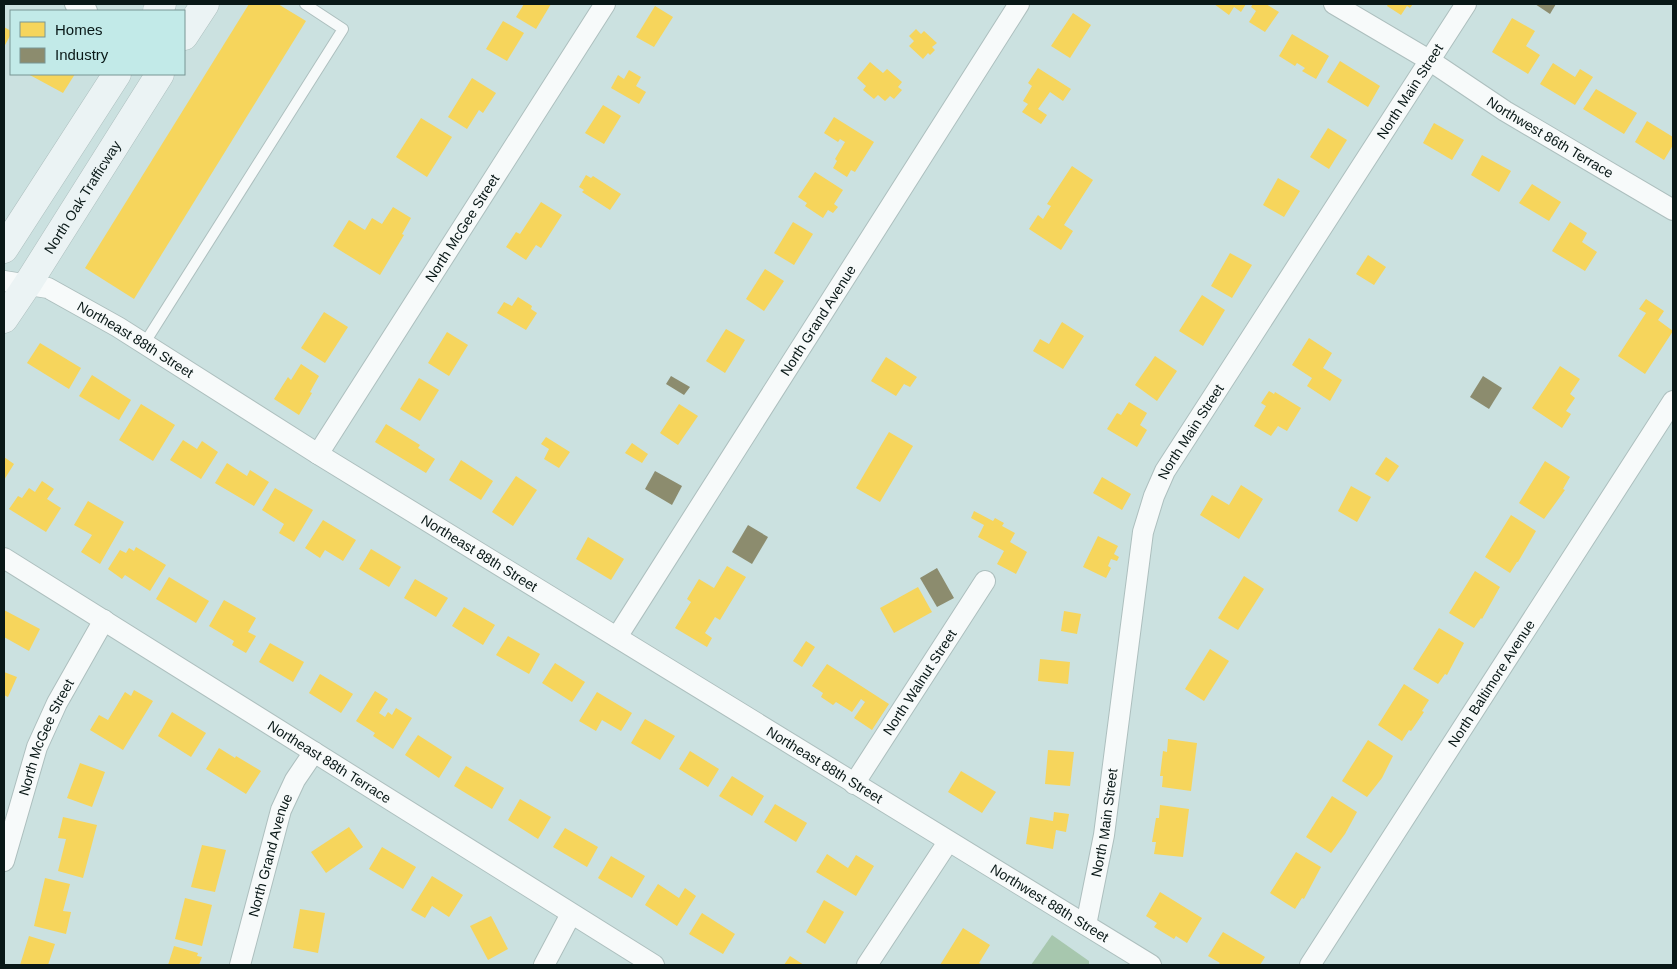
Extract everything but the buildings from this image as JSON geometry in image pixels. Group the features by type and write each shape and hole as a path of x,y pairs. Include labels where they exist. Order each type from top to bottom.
{"main road":[{"path":"185,34 205,4"},
{"path":"4,250 116,75"},
{"name":"North Oak Trafficway","path":"4,319 15,283 159,75"}],"street":[{"name":"North McGee Street","path":"318,454 605,4"},
{"name":"North Grand Avenue","path":"617,637 1019,4"},
{"name":"Northwest 86th Terrace","path":"1334,4 1429,60 1505,111 1673,210"},
{"name":"North Main Street","path":"1086,925 1104,835 1143,532 1154,496 1166,471 1466,4"},
{"name":"Northeast 88th Street","path":"15,283 48,288 118,327 318,454 948,842"},
{"name":"North Baltimore Avenue","path":"1310,965 1673,401"},
{"name":"Northeast 88th Terrace","path":"4,558 654,965"},
{"name":"North Walnut Street","path":"854,784 985,582"},
{"name":"North McGee Street","path":"4,861 37,747 57,703 104,620"},
{"name":"North Grand Avenue","path":"240,965 281,810 295,780 314,752"},
{"name":"Northwest 88th Street","path":"948,842 1151,965"},
{"path":"867,965 948,842"},
{"path":"544,965 571,914"}],"lane":[{"path":"144,344 344,29 305,4"}],"green space":[{"path":"1052,935 1089,961 1089,965 1031,965"}]}
